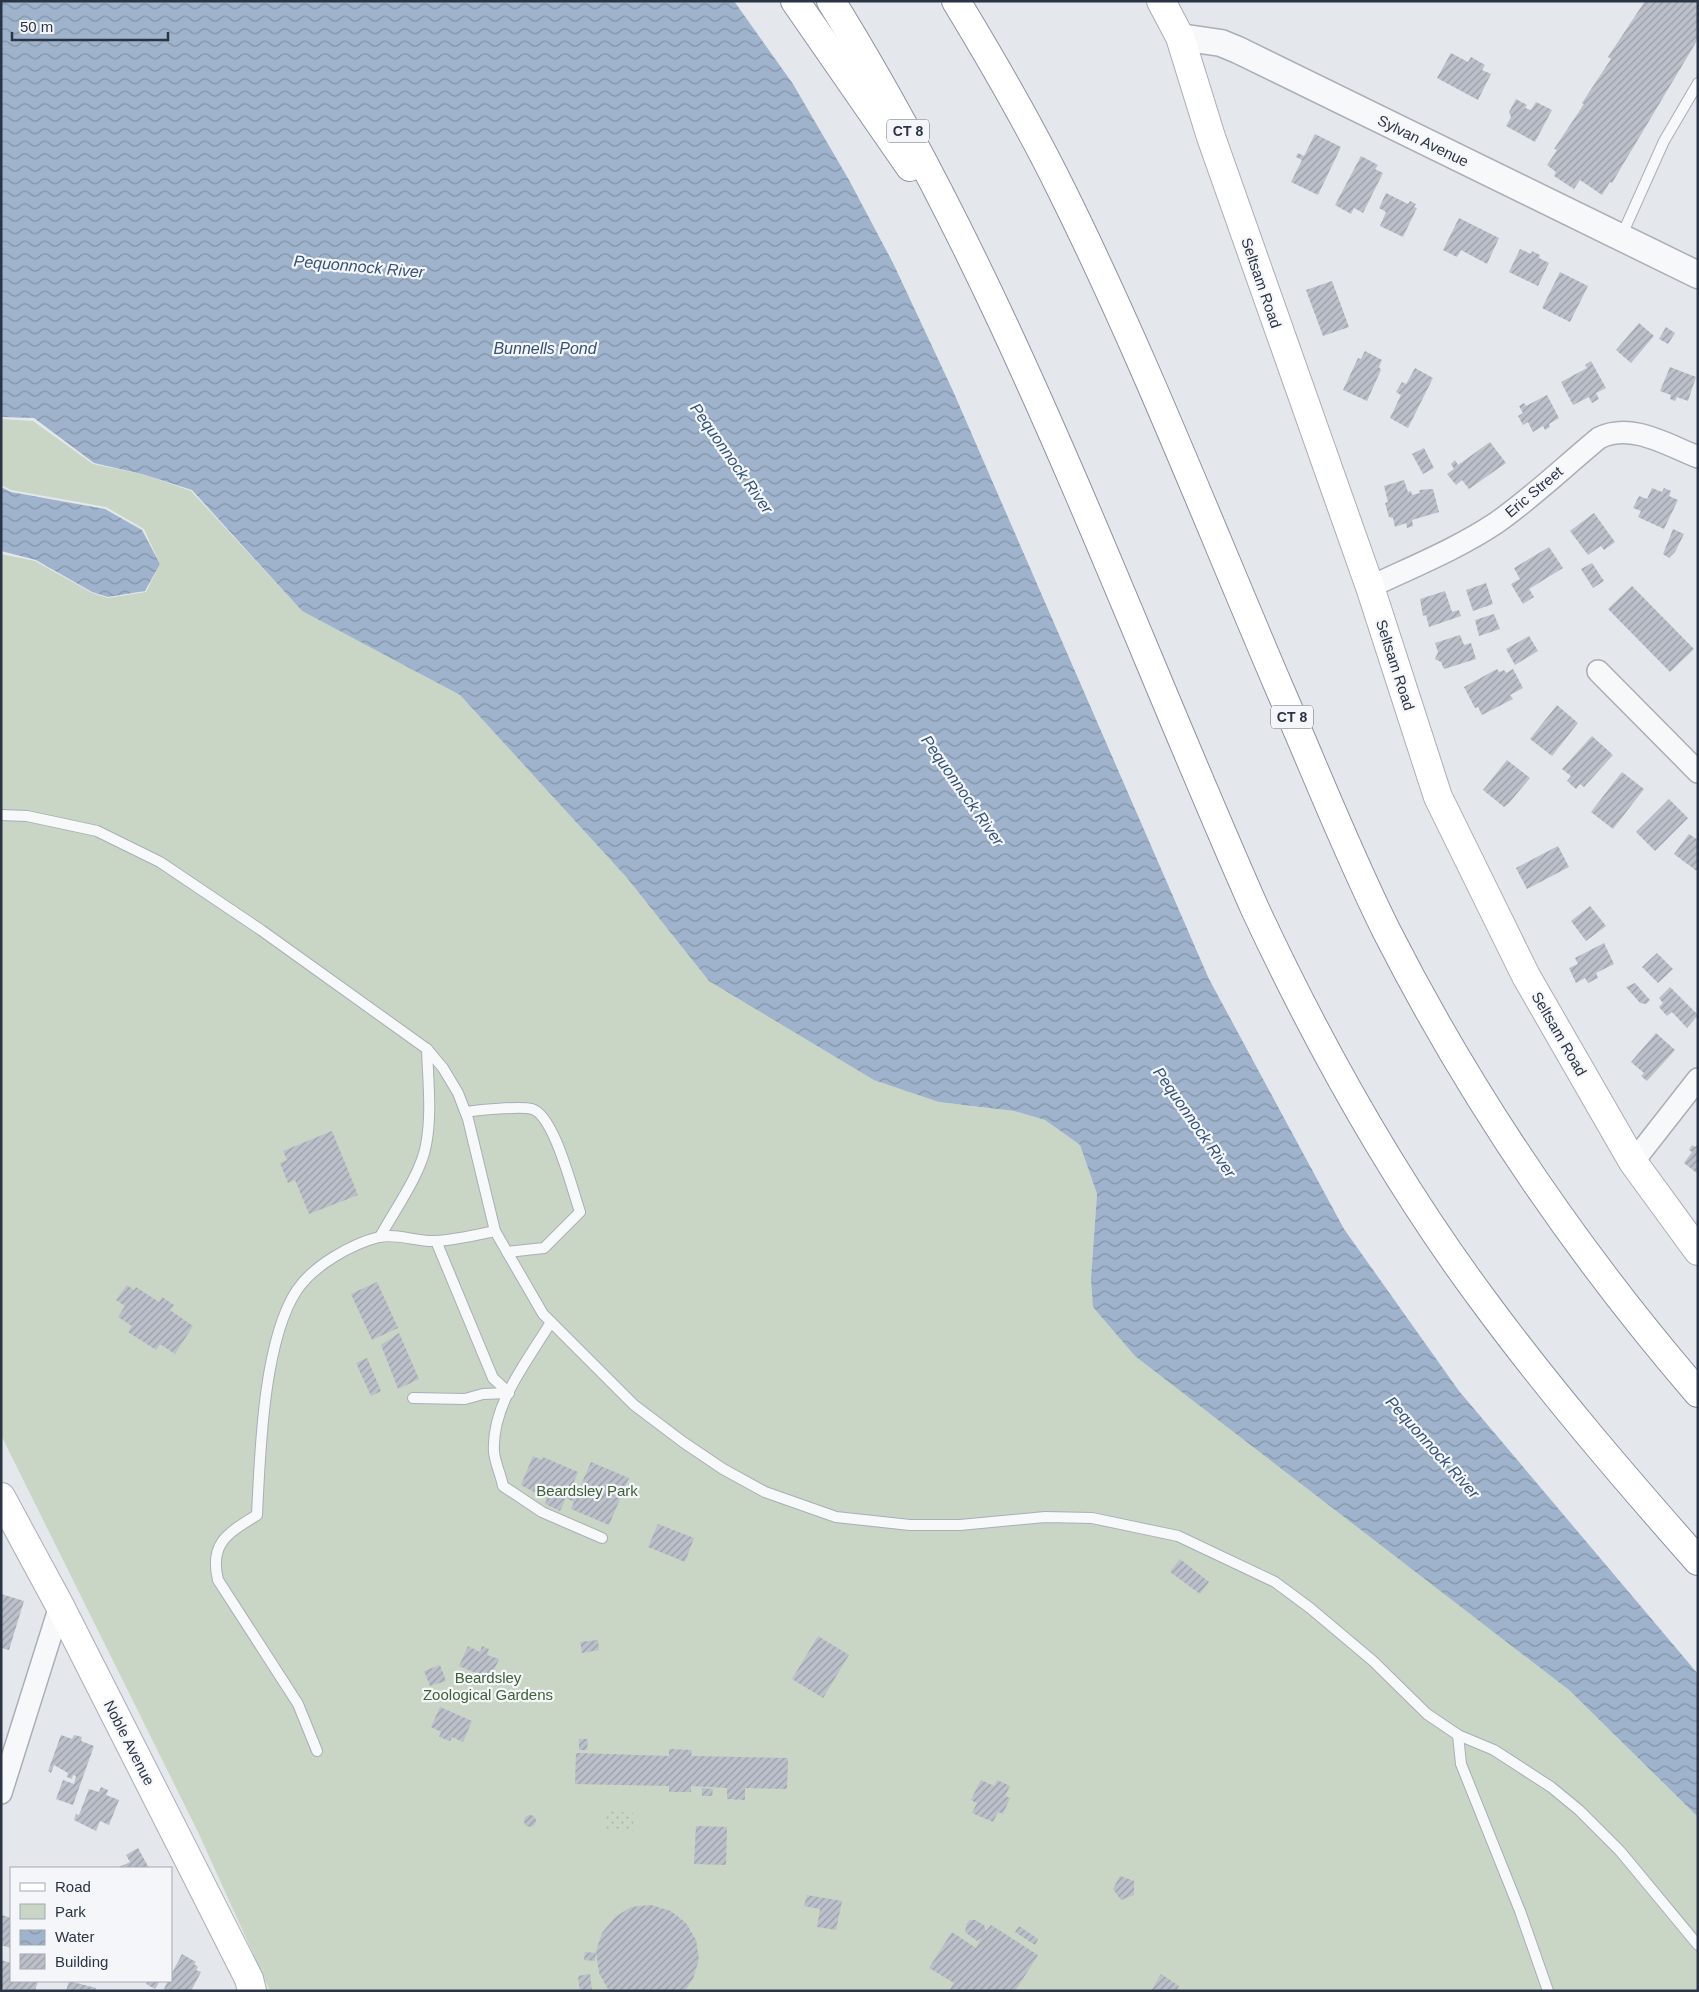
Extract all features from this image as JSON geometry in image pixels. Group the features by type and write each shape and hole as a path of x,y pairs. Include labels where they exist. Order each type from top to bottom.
{"main road":[{"path":"796,1 977,264"},
{"name":"CT 8","path":"831,1 905,126 977,264 1255,909 1287,978 1358,1109 1438,1236 1526,1358 1609,1459 1698,1561"},
{"name":"CT 8","path":"956,1 1027,124 1091,251 1356,867 1416,988 1482,1103 1547,1201 1598,1270 1698,1393"},
{"path":"1161,1 1180,37"},
{"name":"Seltsam Road","path":"1180,37 1211,137 1257,271 1370,587 1438,797 1526,976 1632,1162 1698,1251"},
{"name":"Noble Avenue","path":"1,1497 60,1606 248,1987"}],"street":[{"name":"Sylvan Avenue","path":"1180,37 1221,43 1238,50 1698,276"},
{"name":"Eric Street","path":"1370,587 1475,536 1514,510 1599,438 1610,432 1625,431 1639,433 1698,458"},
{"path":"1598,671 1698,772"},
{"path":"1632,1162 1698,1079"},
{"path":"1,1793 60,1606"}],"lane":[{"path":"1620,238 1664,141 1698,84"},
{"path":"1,815 27,816 96,830 160,862 261,930 427,1048 443,1068 466,1112 495,1231 543,1314 634,1405 723,1469 765,1492 836,1517 910,1525 960,1525 1045,1517 1092,1518 1178,1536 1275,1582 1310,1608 1373,1661 1427,1714 1458,1734 1494,1750 1551,1787 1580,1810 1620,1851 1698,1944"},
{"path":"380,1237 418,1168 426,1146 429,1115 427,1048"},
{"path":"466,1112 483,1109 532,1109 548,1121 580,1212 544,1248 507,1252"},
{"path":"317,1751 298,1704 218,1580 214,1562 220,1545 231,1531 257,1515 260,1450 269,1384 281,1324 289,1303 298,1288 313,1271 340,1253 380,1237 436,1241 495,1231"},
{"path":"436,1241 493,1378 509,1393"},
{"path":"551,1322 509,1393 499,1416 494,1452 504,1486 542,1512 602,1538"},
{"path":"413,1398 465,1399 483,1394 509,1393"},
{"path":"1458,1734 1461,1764 1520,1911 1548,1991"}],"green space":[{"name":"Beardsley Park","path":"1,419 33,421 93,464 142,474 191,491 302,611 460,695 627,878 709,981 939,1102 1014,1111 1045,1120 1080,1145 1097,1194 1091,1278 1569,1690 1698,1817 1698,1991 270,1991 198,1832 1,1435 1,554 35,561 92,593 108,598 146,592 160,564 144,529 106,507 11,490 1,485"},
{"path":"607,1811 634,1813 633,1832 606,1831"}],"water":[{"name":"Bunnells Pond","path":"1,1 734,1 793,84 849,180 893,263 953,391 1209,979 1344,1229 1459,1391 1698,1674 1698,1817 1569,1690 1135,1356 1093,1307 1091,1278 1097,1194 1080,1145 1045,1120 1014,1111 939,1102 874,1080 709,981 627,878 460,695 302,611 192,490 142,474 94,463 34,418 1,417"},
{"path":"1,487 11,492 105,509 142,530 160,564 145,591 108,597 92,592 36,560 1,551"}],"building":[{"path":"1645,1 1698,1 1698,39 1612,183 1610,182 1602,195 1580,180 1574,189 1554,176 1556,172 1547,165 1557,150 1554,149 1611,59 1608,57"},
{"path":"1451,53 1468,62 1471,57 1485,65 1482,70 1491,74 1478,100 1437,78"},
{"path":"1516,99 1527,105 1525,108 1531,110 1536,102 1552,110 1535,142 1506,126 1511,117 1509,112"},
{"path":"1315,134 1341,147 1318,195 1291,182 1302,160 1296,157 1298,153 1304,156"},
{"path":"1361,156 1378,165 1375,169 1383,173 1363,213 1354,208 1351,214 1335,205"},
{"path":"1386,193 1408,204 1410,201 1416,204 1414,207 1417,208 1403,237 1380,226 1386,212 1379,208"},
{"path":"1459,218 1499,238 1487,264 1461,250 1457,257 1443,250"},
{"path":"1520,249 1531,254 1532,251 1540,255 1539,258 1549,263 1538,286 1509,272"},
{"path":"1560,272 1588,286 1570,322 1542,308"},
{"path":"1332,281 1349,327 1323,336 1306,290"},
{"path":"1639,323 1654,336 1631,363 1616,350"},
{"path":"1666,327 1675,333 1668,344 1659,339"},
{"path":"1365,351 1382,360 1379,367 1381,370 1367,401 1343,390 1358,358 1361,359"},
{"path":"1591,361 1606,388 1596,393 1599,399 1592,403 1589,397 1573,405 1561,382 1587,368 1585,365"},
{"path":"1670,367 1696,377 1688,401 1677,397 1675,401 1670,399 1671,395 1660,391"},
{"path":"1415,368 1433,378 1408,428 1390,418 1401,395 1396,392 1402,382 1406,384"},
{"path":"1547,395 1559,418 1549,424 1550,427 1545,430 1543,426 1533,432 1528,422 1523,425 1518,416 1523,413 1519,406 1524,403 1526,406"},
{"path":"1490,442 1506,463 1469,489 1462,480 1456,485 1447,474 1454,469 1451,464 1455,460 1458,465"},
{"path":"1424,448 1434,468 1423,474 1412,454"},
{"path":"1404,480 1408,492 1411,491 1412,495 1420,493 1419,490 1433,489 1439,512 1412,520 1413,526 1407,528 1406,523 1395,527 1393,518 1389,517 1385,503 1388,502 1384,486"},
{"path":"1652,488 1662,492 1664,488 1671,491 1669,496 1678,500 1664,529 1638,517 1641,511 1633,508 1639,496 1647,499"},
{"path":"1594,513 1615,542 1604,550 1601,546 1588,555 1570,531"},
{"path":"1673,529 1684,534 1675,552 1669,558 1663,554"},
{"path":"1549,547 1563,568 1529,589 1534,597 1523,604 1511,584 1520,579 1514,568"},
{"path":"1592,563 1604,581 1593,588 1581,569"},
{"path":"1486,583 1493,604 1473,611 1466,590"},
{"path":"1632,586 1694,649 1670,672 1608,609"},
{"path":"1445,591 1452,612 1459,610 1461,616 1429,627 1426,615 1423,616 1420,599"},
{"path":"1494,614 1500,629 1479,636 1475,620"},
{"path":"1460,635 1464,645 1471,643 1476,659 1444,669 1441,662 1435,659 1438,652 1435,643"},
{"path":"1529,636 1538,651 1515,665 1506,649"},
{"path":"1497,669 1499,672 1504,670 1506,673 1513,669 1523,688 1510,695 1513,699 1482,715 1478,707 1475,708 1464,687"},
{"path":"1557,705 1578,723 1552,756 1530,739"},
{"path":"1592,736 1613,755 1584,787 1580,784 1576,789 1567,781 1571,776 1562,769"},
{"path":"1507,760 1530,778 1504,807 1483,790"},
{"path":"1622,772 1644,789 1613,829 1591,812"},
{"path":"1669,799 1688,818 1655,851 1636,832"},
{"path":"1689,834 1698,840 1698,872 1674,854"},
{"path":"1558,846 1569,867 1527,889 1516,868"},
{"path":"1590,906 1606,926 1586,941 1571,921"},
{"path":"1604,943 1614,964 1596,973 1598,978 1588,983 1585,978 1576,983 1569,968 1578,964 1575,958"},
{"path":"1657,953 1673,969 1658,983 1642,967"},
{"path":"1635,983 1650,1000 1646,1004 1640,1003 1626,987"},
{"path":"1670,987 1698,1015 1687,1028 1672,1012 1667,1016 1659,1007 1663,1003 1659,998"},
{"path":"1656,1033 1675,1050 1647,1081 1641,1076 1644,1073 1631,1062"},
{"path":"332,1131 358,1195 309,1214 295,1180 288,1183 280,1163 287,1160 283,1151"},
{"path":"1698,1144 1698,1174 1684,1163 1692,1152 1689,1150 1692,1145 1695,1147"},
{"path":"377,1282 398,1328 372,1340 351,1294"},
{"path":"127,1285 134,1290 136,1287 159,1302 162,1297 174,1305 170,1310 193,1326 175,1354 160,1344 156,1350 128,1332 132,1326 118,1317 125,1306 116,1300"},
{"path":"399,1333 419,1379 398,1389 381,1345"},
{"path":"367,1358 381,1391 371,1396 356,1363"},
{"path":"533,1456 542,1460 543,1457 578,1472 573,1484 580,1487 591,1462 629,1478 609,1525 571,1509 574,1502 566,1498 560,1511 545,1504 547,1499 521,1485"},
{"path":"658,1524 694,1538 685,1562 648,1547"},
{"path":"1180,1559 1209,1582 1200,1594 1170,1572"},
{"path":"1,1594 24,1601 9,1650 1,1648"},
{"path":"818,1636 849,1655 823,1698 792,1679"},
{"path":"598,1640 599,1650 582,1653 580,1642"},
{"path":"468,1646 480,1652 482,1646 489,1649 487,1655 499,1659 490,1679 459,1666"},
{"path":"440,1665 446,1681 430,1686 424,1671"},
{"path":"440,1707 472,1721 463,1742 452,1737 450,1741 439,1737 441,1732 431,1727"},
{"path":"61,1735 72,1739 74,1735 82,1737 81,1741 94,1746 73,1805 56,1799 63,1780 74,1784 76,1776 73,1775 72,1779 67,1777 68,1773 54,1765 51,1773 48,1771"},
{"path":"579,1739 588,1739 587,1750 579,1750"},
{"path":"669,1749 692,1750 691,1756 788,1758 787,1789 745,1788 745,1800 727,1799 727,1788 691,1786 691,1792 669,1792 669,1786 575,1784 576,1753 669,1756"},
{"path":"981,1780 994,1786 997,1780 1010,1786 1005,1796 1010,1798 1003,1814 998,1812 993,1822 972,1813 977,1803 971,1800"},
{"path":"101,1787 108,1790 106,1795 119,1800 109,1825 100,1821 96,1831 74,1820 76,1814 79,1815 89,1789 99,1792"},
{"path":"702,1788 713,1789 712,1796 702,1796"},
{"path":"528,1815 532,1815 536,1821 532,1827 528,1827 524,1823 524,1819"},
{"path":"696,1826 727,1827 726,1865 694,1864"},
{"path":"138,1848 148,1867 119,1867 130,1862 126,1855"},
{"path":"1120,1876 1134,1881 1134,1895 1121,1900 1113,1889"},
{"path":"807,1895 842,1901 836,1930 817,1927 820,1909 804,1906"},
{"path":"651,1905 671,1911 686,1923 696,1940 699,1959 693,1979 685,1991 609,1991 599,1973 596,1951 602,1933 615,1917 631,1907"},
{"path":"2,1915 10,1918 10,1948 1,1945"},
{"path":"970,1920 975,1920 984,1925 986,1931 991,1925 1038,1955 1015,1991 949,1991 954,1983 929,1968 952,1932 976,1948 982,1937 977,1941 965,1932 967,1923"},
{"path":"1019,1926 1038,1939 1035,1945 1015,1932"},
{"path":"585,1952 596,1953 595,1961 584,1960"},
{"path":"182,1954 196,1962 194,1964 198,1967 196,1970 201,1972 191,1991 167,1991 164,1989 168,1982 172,1982 172,1973"},
{"path":"1,1960 10,1963 10,1982 38,1982 35,1991 10,1991 1,1988"},
{"path":"590,1974 592,1991 580,1991 578,1976"},
{"path":"1161,1974 1179,1986 1176,1991 1151,1991"},
{"path":"69,1982 96,1988 95,1991 66,1991"},
{"path":"147,1982 159,1982 155,1989 146,1984"}],"water label":[{"name":"Pequonnock River","path":"359,266"},
{"name":"Pequonnock River","path":"732,458"},
{"name":"Pequonnock River","path":"963,790"},
{"name":"Pequonnock River","path":"1195,1122"},
{"name":"Pequonnock River","path":"1433,1447"}],"park label":[{"name":"Beardsley Zoological Gardens","path":"488,1686"}]}
